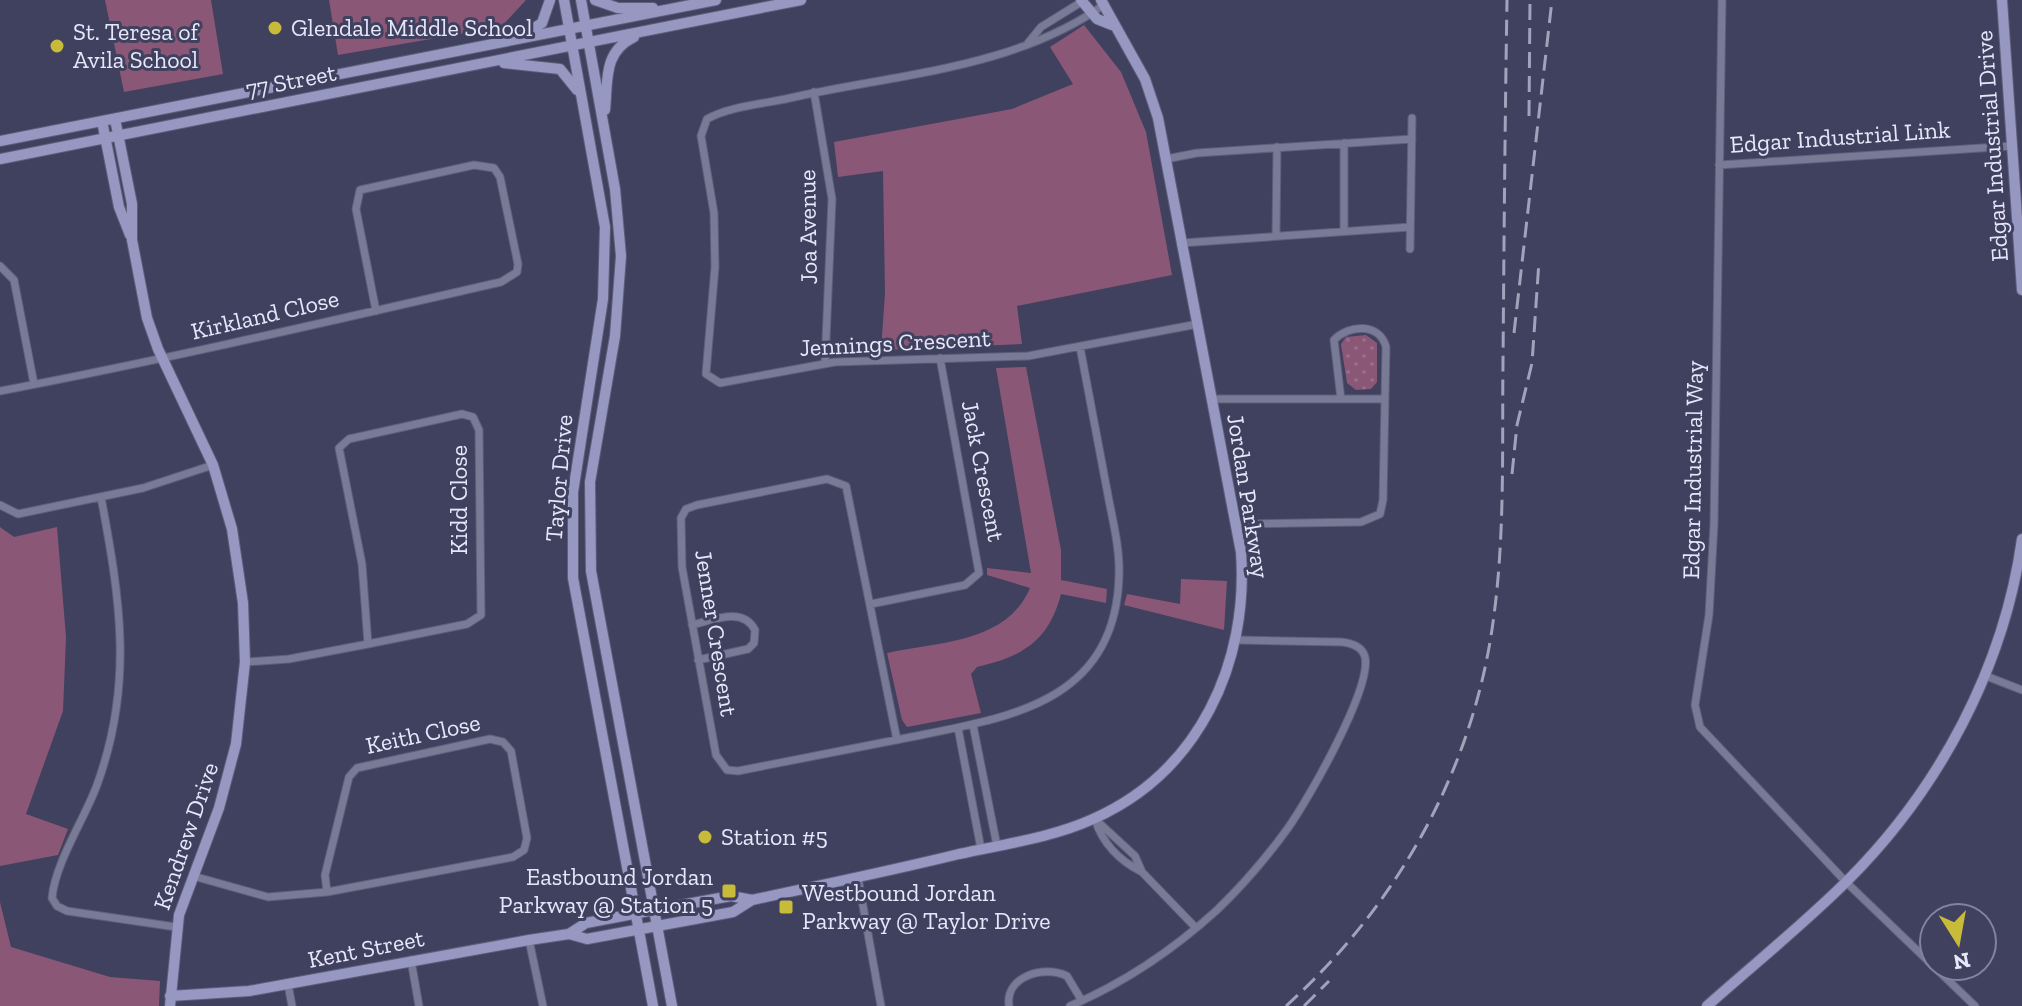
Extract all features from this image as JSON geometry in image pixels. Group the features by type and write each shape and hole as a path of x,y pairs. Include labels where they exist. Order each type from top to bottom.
{"main road":[{"path":"501,44 536,28 547,16 550,0"},
{"name":"Taylor Drive","path":"564,0 601,194 605,263 600,326 573,492 572,561 576,600 653,1006"},
{"name":"Taylor Drive","path":"581,0 620,225 621,285 590,482 591,571 672,1006"},
{"path":"595,0 618,8 683,7 716,0"},
{"name":"77 Street","path":"0,159 801,0"},
{"name":"Edgar Industrial Drive","path":"2002,0 2022,290"},
{"name":"Jordan Parkway","path":"1083,1 1092,13 1112,25"},
{"name":"Jordan Parkway","path":"639,930 733,912 752,900 1054,833 1095,819 1145,788 1188,747 1214,704 1237,640 1244,585 1236,524 1158,118 1145,79 1112,25 1103,2"},
{"name":"77 Street","path":"0,141 683,7"},
{"path":"603,124 611,58 627,40 647,31"},
{"path":"482,63 529,63 560,69 572,80 584,103"},
{"path":"115,119 132,204 132,240"},
{"path":"102,121 119,207 132,240"},
{"name":"Kendrew Drive","path":"132,240 147,318 162,359 213,465 240,571 245,662 231,768 176,927 170,1001"},
{"path":"1707,1006 1846,882 1901,820 1937,769 1986,676 2007,610 2022,539"},
{"name":"Jordan Parkway","path":"636,914 731,896 752,900"},
{"name":"Kent Street","path":"569,934 586,923 636,914"},
{"name":"Kent Street","path":"170,1001 288,984 529,940 569,934 587,939 639,930"}],"street":[{"name":"Edgar Industrial Way","path":"1722,0 1714,524 1709,615 1695,705 1700,727 1846,882 1975,1006"},
{"name":"Jennings Crescent","path":"1028,43 1041,27 1083,1"},
{"name":"Jennings Crescent","path":"1103,2 1092,13 1053,37 993,57 814,92 707,119 702,127 715,234 714,300 705,368 709,378 720,383 825,363 1028,356 1198,324"},
{"name":"Joa Avenue","path":"814,92 832,199 825,363"},
{"path":"1410,249 1412,118"},
{"path":"1166,159 1277,147 1412,139"},
{"path":"1344,143 1344,231"},
{"name":"Edgar Industrial Link","path":"1719,165 2012,146"},
{"path":"1276,235 1277,147"},
{"name":"Kirkland Close","path":"0,391 162,359 376,311 501,282 514,275 517,257 500,177 494,168 480,164 360,190 356,209 376,311"},
{"path":"1182,243 1410,227"},
{"path":"0,266 14,280 34,384"},
{"path":"1236,524 1361,522 1376,518 1383,500 1385,399 1385,343 1379,333 1367,329 1346,330 1334,340 1341,399"},
{"name":"Jenner Crescent","path":"897,740 846,486 827,479 697,505 683,512 680,522 682,567 716,755 727,770 738,771 897,740 973,725 1021,713 1065,688 1094,656 1114,612 1119,559 1080,347"},
{"name":"Jack Crescent","path":"871,604 965,585 979,573 940,358"},
{"path":"1212,399 1385,399"},
{"name":"Kidd Close","path":"245,662 289,659 368,644 467,624 481,615 479,430 473,417 457,414 363,435 345,440 339,448 362,564 368,644"},
{"path":"0,505 18,514 153,485 213,465"},
{"path":"101,497 119,595 120,693 102,770 52,898 57,906 67,911 176,927"},
{"path":"692,625 736,616 747,618 755,630 754,643 748,649 698,660"},
{"path":"1070,1006 1156,959 1196,928 1242,885 1305,804 1343,731 1365,667 1363,652 1348,643 1237,640"},
{"path":"1986,676 2022,690"},
{"path":"973,725 997,846"},
{"path":"958,728 981,849"},
{"name":"Keith Close","path":"192,876 232,890 268,897 327,892 519,854 527,845 527,838 507,745 490,739 357,768 349,777 325,875 327,892"},
{"path":"1095,819 1105,842 1125,863 1142,872 1196,928"},
{"path":"858,878 881,1006"},
{"path":"529,940 543,1006"},
{"path":"411,960 419,1006"},
{"path":"1009,1006 1008,994 1017,981 1042,972 1067,976 1082,1001"},
{"path":"288,984 292,1006"}],"shaded area":[{"path":"105,0 211,0 223,74 124,92"},
{"path":"329,0 526,0 501,27 338,55"},
{"path":"1084,25 1121,72 1146,132 1172,275 1017,306 1022,344 881,350 885,293 883,171 838,177 834,142 1012,109 1073,84 1050,47"},
{"path":"1366,335 1377,343 1377,382 1371,389 1356,390 1347,383 1341,344 1346,337"},
{"path":"1026,367 1061,550 1061,580 1107,589 1106,603 1061,594 1049,624 1031,644 1007,658 977,667 971,674 981,713 907,727 902,720 887,653 949,642 988,630 1005,620 1019,606 1030,588 987,575 987,568 1031,573 996,368"},
{"path":"0,527 14,537 57,527 66,637 63,711 26,814 68,829 58,855 0,866"},
{"path":"1181,579 1227,581 1224,630 1124,605 1127,594 1180,604"},
{"path":"0,902 11,947 110,977 160,981 159,1006 0,1006"}],"railway":[{"path":"1286,1006 1363,924 1425,830 1469,726 1484,671 1498,584 1501,521 1507,0"},
{"path":"1529,116 1530,0"},
{"path":"1514,333 1552,0"},
{"path":"1512,474 1517,425 1532,363 1539,261"},
{"path":"1304,1006 1329,981"}],"place":[{"name":"Glendale Middle School","path":"275,28"},
{"name":"St. Teresa of Avila School","path":"57,46"},
{"name":"Station #5","path":"705,837"},
{"name":"Eastbound Jordan Parkway @ Station 5","path":"729,891"},
{"name":"Westbound Jordan Parkway @ Taylor Drive","path":"786,907"}]}
